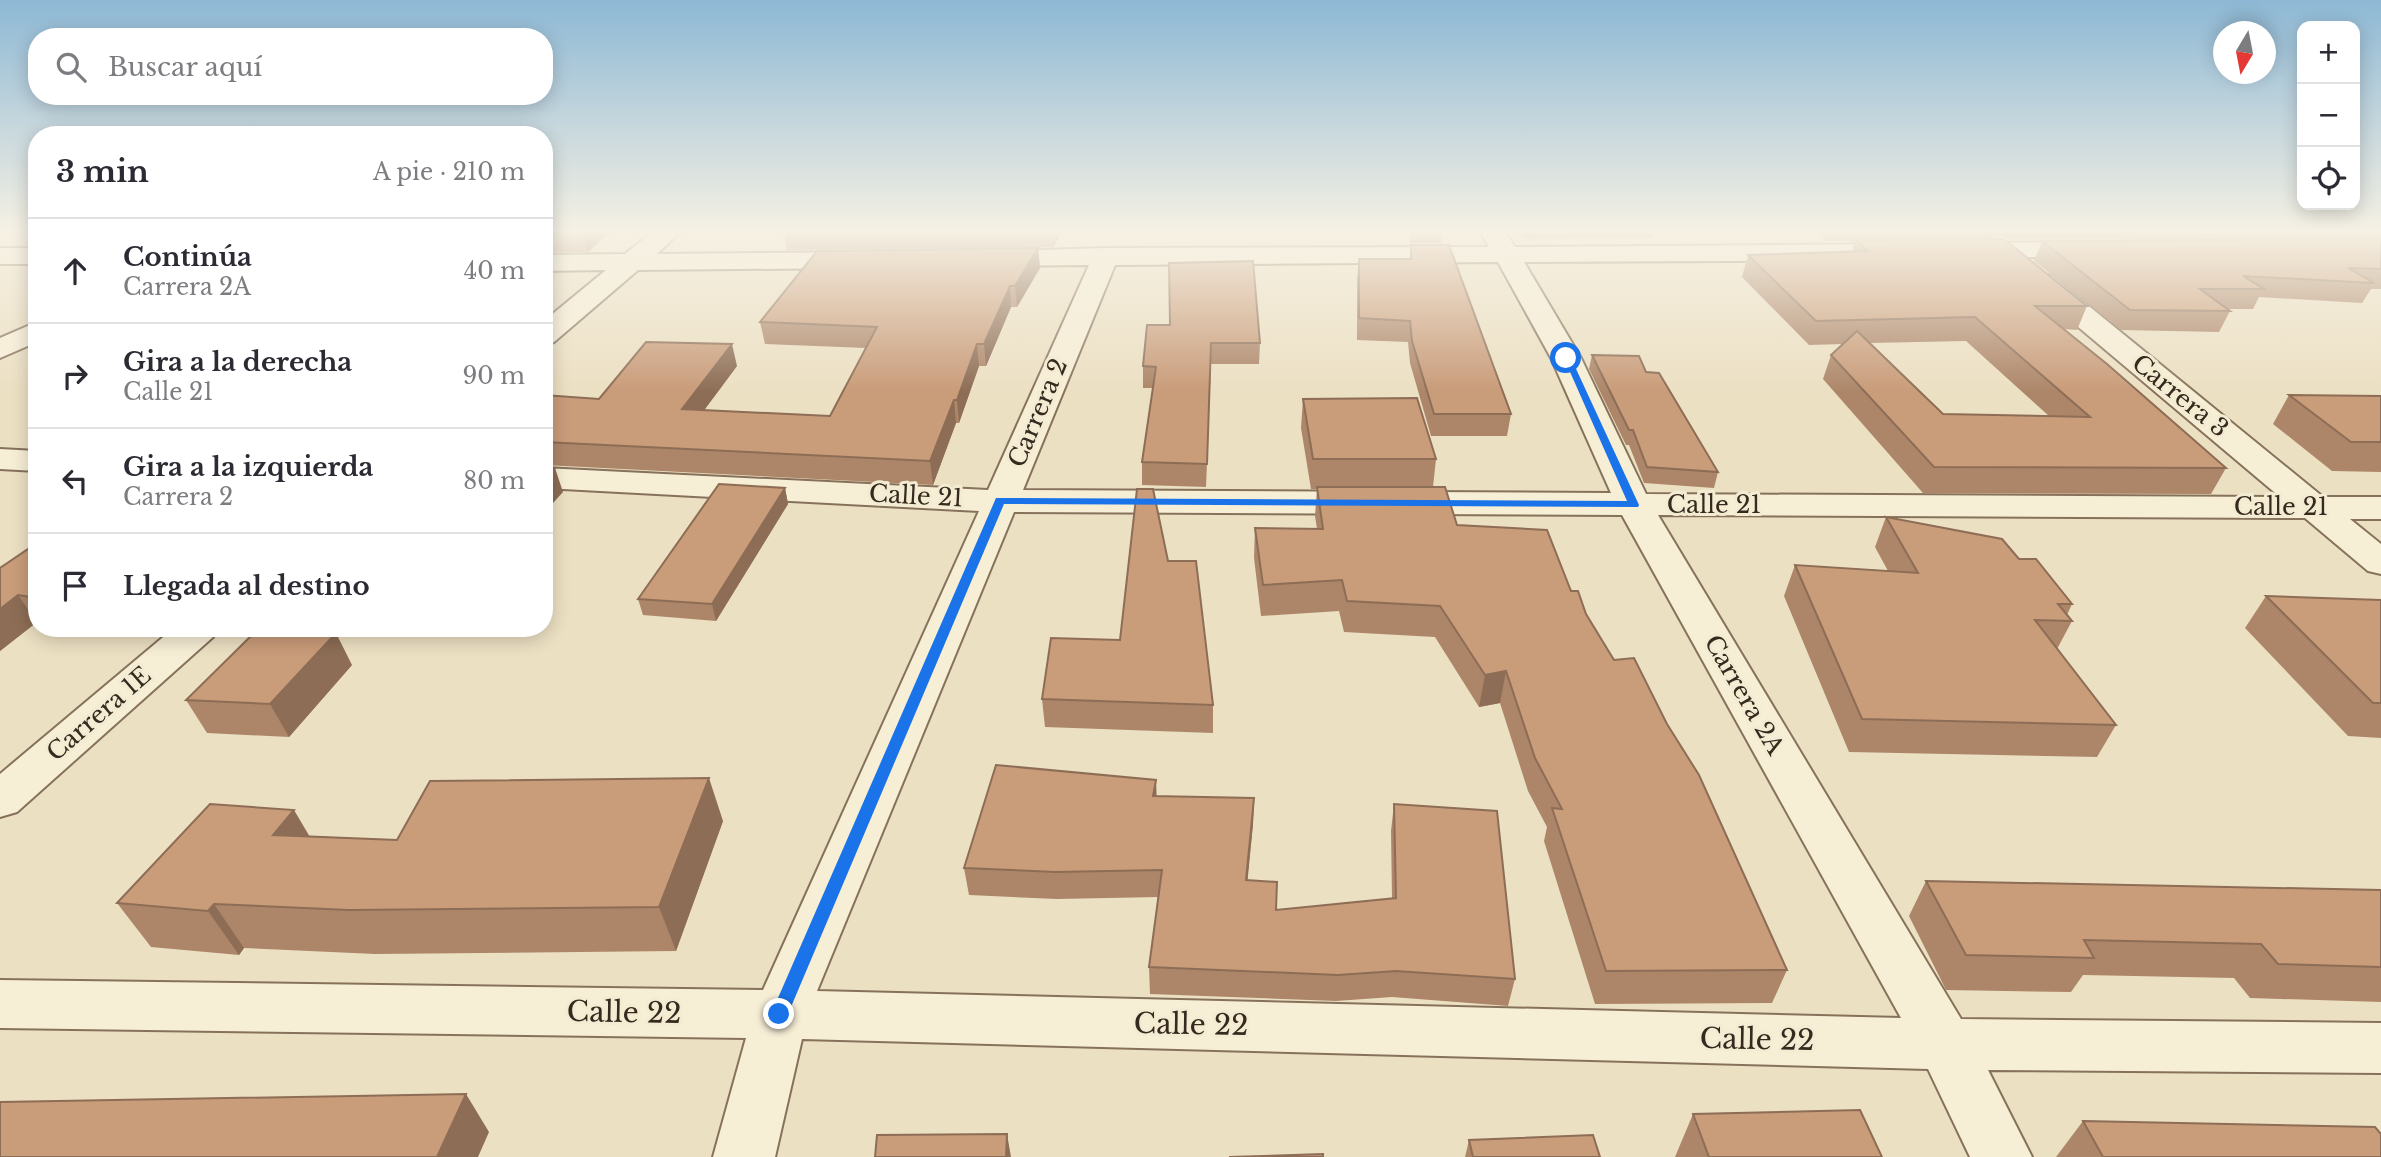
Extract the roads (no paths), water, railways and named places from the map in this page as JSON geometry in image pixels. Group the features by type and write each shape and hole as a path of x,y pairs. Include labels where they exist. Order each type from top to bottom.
{"street":[{"path":"553,330 609,284"},
{"name":"Carrera 2","path":"744,1157 779,1014 1094,284"},
{"name":"Carrera 2A","path":"1523,284 1566,358 1634,505 1945,1044 2001,1157"},
{"name":"Carrera 3","path":"2045,284 2381,563"},
{"path":"0,349 28,335"},
{"path":"0,460 28,461"},
{"name":"Calle 21","path":"553,478 1000,500 2381,508"},
{"name":"Carrera 1E","path":"0,800 189,637"},
{"name":"Calle 22","path":"0,1004 779,1014 1945,1044 2381,1048"}]}
